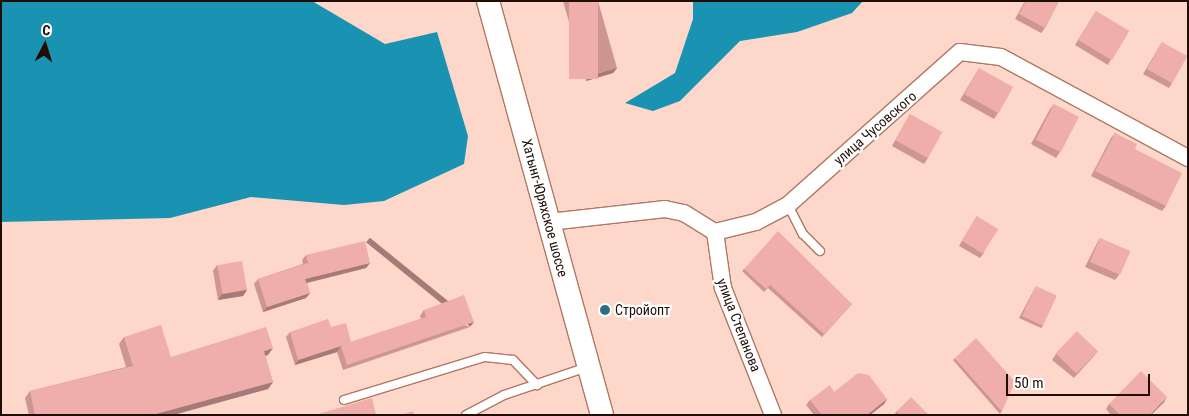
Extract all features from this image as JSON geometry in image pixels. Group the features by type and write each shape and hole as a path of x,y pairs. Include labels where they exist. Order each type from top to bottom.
{"main road":[{"name":"Хатынг-Юряхское шоссе","path":"488,1 602,415"}],"street":[{"name":"улица Чусовского","path":"715,232 756,222 788,205 960,52 1001,57 1188,158"},
{"path":"548,222 664,209 684,213 715,232"},
{"name":"улица Степанова","path":"715,232 723,288 773,415"}],"lane":[{"path":"788,205 803,234 820,250"},
{"path":"344,400 485,357 513,360 537,384"},
{"path":"466,415 504,395 588,367"}],"water":[{"path":"1,1 312,1 385,44 437,32 468,136 464,164 384,201 344,205 251,197 170,218 1,222"},
{"path":"693,1 863,1 852,13 797,32 740,41 680,101 653,111 625,103 675,73 693,19"}],"building":[{"path":"569,1 598,1 598,79 569,79"},
{"path":"1026,1 1059,1 1045,28 1019,14"},
{"path":"1096,11 1129,31 1112,60 1078,40"},
{"path":"1162,42 1187,56 1172,83 1147,69"},
{"path":"979,68 1013,87 999,113 964,94"},
{"path":"1054,104 1079,117 1061,152 1036,140"},
{"path":"910,114 942,132 928,158 895,140"},
{"path":"1115,133 1137,144 1135,149 1182,173 1166,206 1095,171"},
{"path":"977,216 998,229 983,254 962,241"},
{"path":"778,231 852,304 824,334 770,285 766,289 744,269"},
{"path":"1100,238 1130,251 1120,275 1090,262"},
{"path":"365,241 370,263 305,279 310,293 267,307 258,279 308,263 306,255"},
{"path":"242,261 247,290 222,294 217,265"},
{"path":"1036,286 1057,296 1043,326 1022,316"},
{"path":"464,295 474,322 347,365 341,346 298,360 290,332 328,319 331,327 346,323 351,342 426,317 424,310"},
{"path":"161,325 171,357 266,327 273,348 264,351 273,382 152,415 35,415 30,391 133,366 124,337"},
{"path":"1077,331 1098,351 1076,373 1055,353"},
{"path":"976,338 1015,382 1002,411 955,358"},
{"path":"1141,371 1167,397 1150,415 1120,415 1109,404"},
{"path":"858,373 869,375 887,399 867,415 822,415 810,400 830,385 834,392"},
{"path":"911,397 929,415 900,415 897,411"},
{"path":"372,398 376,415 315,415"},
{"path":"413,411 414,415 401,415"}],"place":[{"name":"Стройопт","path":"605,310"}]}
